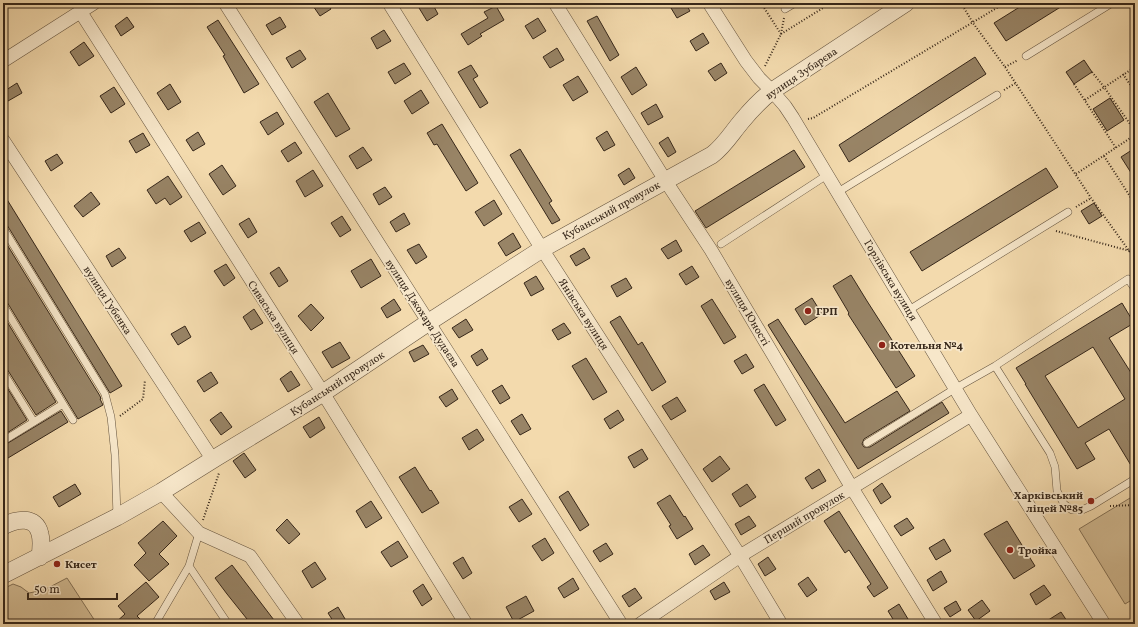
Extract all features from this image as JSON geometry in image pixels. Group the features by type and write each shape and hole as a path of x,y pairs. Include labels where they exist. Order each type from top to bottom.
{"street":[{"path":"3,61 94,3"},
{"name":"вулиця Джохара Дудаєва","path":"225,3 621,624"},
{"name":"Янівська вулиця","path":"389,3 542,249 740,556 781,624"},
{"name":"вулиця Юності","path":"555,3 665,180 711,250 852,488 936,624"},
{"name":"Горлівська вулиця","path":"709,3 746,61 759,78 785,106 793,118 972,415 1104,624"},
{"name":"вулиця Зубарєва","path":"665,180 712,155 725,143 762,99 772,91 906,3"},
{"name":"Сиваська вулиця","path":"80,12 323,393 466,624"},
{"name":"вулиця Губенка","path":"3,140 216,466"},
{"name":"Кубанський провулок","path":"3,575 117,517 161,492 216,466 429,322 542,249 665,180"},
{"name":"Перший провулок","path":"640,624 740,556 972,415"},
{"path":"161,492 199,533 250,556 298,624"},
{"path":"3,526 11,521 20,519 33,522 38,527 42,542 40,557"}],"lane":[{"path":"785,9 795,3"},
{"path":"1026,56 1112,3"},
{"path":"838,192 997,95"},
{"path":"721,244 827,175"},
{"path":"909,310 1068,212"},
{"path":"3,228 105,394 112,423 115,455 117,517"},
{"path":"867,443 956,388 995,366 1128,279 1135,289"},
{"path":"3,305 73,420"},
{"path":"995,366 1050,453 1055,467 1057,491 1064,504 1072,510 1082,510 1135,479"},
{"path":"3,372 34,422"},
{"path":"4,438 63,404"},
{"path":"155,624 189,566 199,533"},
{"path":"189,566 228,624"}],"path":[{"path":"761,3 781,34"},
{"path":"759,78 781,34 831,3"},
{"path":"961,3 973,23 1006,67 1091,198 1135,259"},
{"path":"793,118 803,121 813,118 1005,3"},
{"path":"1006,67 1026,56"},
{"path":"1085,100 1135,67"},
{"path":"1092,72 1135,131"},
{"path":"1123,74 1135,92"},
{"path":"997,95 1016,83"},
{"path":"1074,84 1116,148"},
{"path":"1076,174 1135,135"},
{"path":"1104,156 1135,204"},
{"path":"1068,212 1091,198"},
{"path":"1042,228 1130,251"},
{"path":"1130,251 1135,247"},
{"path":"112,423 143,399 147,360"},
{"path":"199,533 216,466"},
{"path":"1091,506 1135,505"}],"shaded area":[{"path":"1135,495 1135,598 1125,604 1079,529"},
{"path":"67,578 97,624 3,624 3,589 13,584 21,587 29,593 44,590"}],"building":[{"path":"311,3 327,3 331,9 320,16"},
{"path":"416,3 432,3 438,14 427,21"},
{"path":"680,3 685,3 690,11 677,18 671,8"},
{"path":"1026,3 1067,3 1006,41 994,23"},
{"path":"496,6 504,20 480,34 482,36 468,45 461,34 488,18 484,12"},
{"path":"597,16 619,55 610,61 587,21"},
{"path":"127,17 134,27 121,36 115,26"},
{"path":"280,17 286,27 272,35 266,25"},
{"path":"538,18 546,31 533,39 525,26"},
{"path":"218,20 259,84 244,93 223,56 225,55 207,27"},
{"path":"384,30 391,41 377,49 371,38"},
{"path":"703,33 709,43 696,51 690,41"},
{"path":"84,42 94,56 79,66 70,52"},
{"path":"557,48 564,60 550,68 543,57"},
{"path":"300,50 306,59 292,68 286,58"},
{"path":"975,57 986,74 849,162 839,145"},
{"path":"1084,60 1092,72 1074,84 1066,72"},
{"path":"404,63 411,74 395,84 388,72"},
{"path":"721,63 727,73 715,81 708,71"},
{"path":"471,65 478,76 473,79 488,103 480,108 458,72"},
{"path":"636,67 647,85 632,95 621,77"},
{"path":"578,76 588,92 573,101 563,85"},
{"path":"17,83 22,93 8,101 3,92"},
{"path":"170,84 181,102 168,110 157,93"},
{"path":"114,87 125,104 111,113 100,96"},
{"path":"421,90 429,103 412,114 404,101"},
{"path":"328,93 350,129 336,137 314,102"},
{"path":"1110,98 1124,120 1107,131 1093,109"},
{"path":"656,104 663,117 648,125 641,113"},
{"path":"277,112 284,124 268,135 260,122"},
{"path":"442,124 478,183 466,191 437,144 434,145 427,133"},
{"path":"607,131 615,145 604,151 596,138"},
{"path":"198,132 205,144 193,151 186,140"},
{"path":"143,133 150,145 136,153 129,141"},
{"path":"668,137 676,152 668,157 659,143"},
{"path":"295,142 302,153 288,162 281,151"},
{"path":"363,147 372,160 357,169 349,156"},
{"path":"1135,148 1135,179 1121,157"},
{"path":"520,149 552,201 549,203 560,220 552,224 510,155"},
{"path":"794,150 805,167 706,228 695,211"},
{"path":"57,154 63,163 51,171 45,161"},
{"path":"222,165 236,186 223,195 209,174"},
{"path":"629,168 635,178 624,185 618,175"},
{"path":"1046,168 1058,187 922,271 910,252"},
{"path":"313,170 323,186 305,197 296,181"},
{"path":"168,176 182,197 170,205 165,198 156,204 147,190"},
{"path":"385,187 392,197 379,205 373,194"},
{"path":"91,192 100,204 83,217 74,206"},
{"path":"3,193 122,386 110,393 7,225 3,223"},
{"path":"494,200 502,214 484,226 475,212"},
{"path":"1094,203 1102,216 1089,224 1081,211"},
{"path":"404,213 410,224 396,232 390,222"},
{"path":"342,216 351,230 340,237 331,223"},
{"path":"249,218 257,232 248,238 239,224"},
{"path":"199,222 206,233 191,242 184,231"},
{"path":"513,233 521,247 506,256 498,243"},
{"path":"3,238 100,396 103,405 78,419 7,302 3,300"},
{"path":"676,240 682,251 668,259 661,249"},
{"path":"419,244 427,257 416,264 407,250"},
{"path":"119,248 126,258 112,267 106,256"},
{"path":"584,248 590,258 576,266 570,256"},
{"path":"371,259 381,276 361,288 351,271"},
{"path":"226,264 235,278 224,286 214,271"},
{"path":"692,266 699,277 686,285 679,274"},
{"path":"279,267 288,281 279,287 270,273"},
{"name":"Котельня №4","path":"851,275 915,376 896,388 848,314 849,313 833,286"},
{"path":"536,276 544,289 531,296 524,283"},
{"path":"626,278 632,288 617,297 611,286"},
{"name":"ГРП","path":"812,298 822,314 805,325 795,309"},
{"path":"394,299 401,310 387,318 381,308"},
{"path":"712,299 736,337 724,344 701,306"},
{"path":"1122,303 1134,323 1109,338 1135,379 1135,472 1109,429 1085,443 1095,459 1077,469 1016,368","holes":["1093,347 1125,399 1078,428 1045,376"]},
{"path":"311,304 324,318 311,331 298,316"},
{"path":"254,309 263,323 251,330 243,317"},
{"path":"3,315 56,402 36,415 7,369 3,367"},
{"path":"620,316 638,345 642,342 666,382 652,391 610,322"},
{"path":"466,319 473,330 459,338 452,328"},
{"path":"778,319 845,423 897,391 910,411 864,439 862,444 864,447 870,447 942,402 949,413 858,469 768,325"},
{"path":"564,323 571,333 558,340 552,330"},
{"path":"185,326 191,337 178,345 171,334"},
{"path":"340,342 350,358 332,368 322,352"},
{"path":"423,345 429,354 414,362 409,352"},
{"path":"482,349 488,359 477,366 471,356"},
{"path":"746,354 754,367 742,374 734,361"},
{"path":"586,358 607,392 593,400 572,366"},
{"path":"291,371 300,385 288,392 280,379"},
{"path":"211,372 218,383 204,392 197,381"},
{"path":"3,381 27,420 7,433 3,426"},
{"path":"764,384 786,420 776,426 754,390"},
{"path":"502,385 510,398 500,404 492,391"},
{"path":"452,389 458,399 446,407 439,397"},
{"path":"677,397 686,411 671,420 662,406"},
{"path":"618,410 624,420 610,429 604,419"},
{"path":"61,411 68,422 3,461 3,446"},
{"path":"221,412 232,427 221,435 210,420"},
{"path":"522,414 531,429 520,435 511,421"},
{"path":"319,417 325,428 310,438 303,427"},
{"path":"477,429 484,440 469,450 462,438"},
{"path":"642,449 648,459 634,468 628,457"},
{"path":"244,453 256,470 245,478 233,461"},
{"path":"720,456 730,469 712,482 703,469"},
{"path":"415,467 439,503 422,513 399,477"},
{"path":"819,469 826,481 812,489 805,478"},
{"path":"882,483 891,497 881,504 873,490"},
{"path":"75,484 81,494 59,507 53,497"},
{"path":"747,484 756,497 740,507 732,494"},
{"path":"568,491 589,525 580,531 559,497"},
{"path":"670,495 693,529 677,539 669,526 671,525 657,503"},
{"path":"522,499 532,514 519,522 509,507"},
{"path":"371,501 382,518 366,528 356,511"},
{"path":"839,511 888,588 874,597 867,587 871,584 849,550 845,553 824,521"},
{"path":"749,516 756,526 741,535 735,524"},
{"path":"907,518 914,528 901,536 894,526"},
{"path":"287,519 300,534 289,544 276,530"},
{"path":"163,521 177,536 159,554 169,564 149,581 134,565 146,553 138,543"},
{"name":"Тройка","path":"1007,521 1035,566 1014,579 984,534"},
{"path":"545,538 554,553 542,561 532,546"},
{"path":"944,539 951,551 936,560 929,548"},
{"path":"398,541 408,557 391,567 381,552"},
{"path":"606,543 613,554 600,562 593,551"},
{"path":"703,545 710,555 695,565 689,554"},
{"path":"463,557 472,573 463,579 453,563"},
{"path":"768,557 776,569 765,576 758,564"},
{"path":"315,562 326,579 312,588 302,571"},
{"path":"232,565 277,624 251,624 227,594 215,578"},
{"path":"941,571 947,582 933,591 927,580"},
{"path":"808,577 817,590 807,597 798,584"},
{"path":"573,578 579,589 564,598 558,588"},
{"path":"146,582 159,597 137,616 145,624 114,624 125,614 118,606"},
{"path":"724,582 730,592 715,600 710,591"},
{"path":"423,584 432,599 422,606 413,591"},
{"path":"1044,585 1051,595 1036,605 1030,594"},
{"path":"635,588 642,598 629,607 622,596"},
{"path":"526,596 534,611 514,622 506,607"},
{"path":"982,600 990,611 976,621 968,610"},
{"path":"956,601 961,610 950,617 944,608"},
{"path":"899,604 908,619 901,624 896,624 888,611"},
{"path":"338,607 348,624 335,624 328,613"},
{"path":"1061,612 1069,624 1042,624"}],"place":[{"name":"ГРП","path":"808,311"},
{"name":"Котельня №4","path":"882,345"},
{"name":"Харківський ліцей №85","path":"1091,501"},
{"name":"Тройка","path":"1010,550"},
{"name":"Кисет","path":"57,564"}]}
